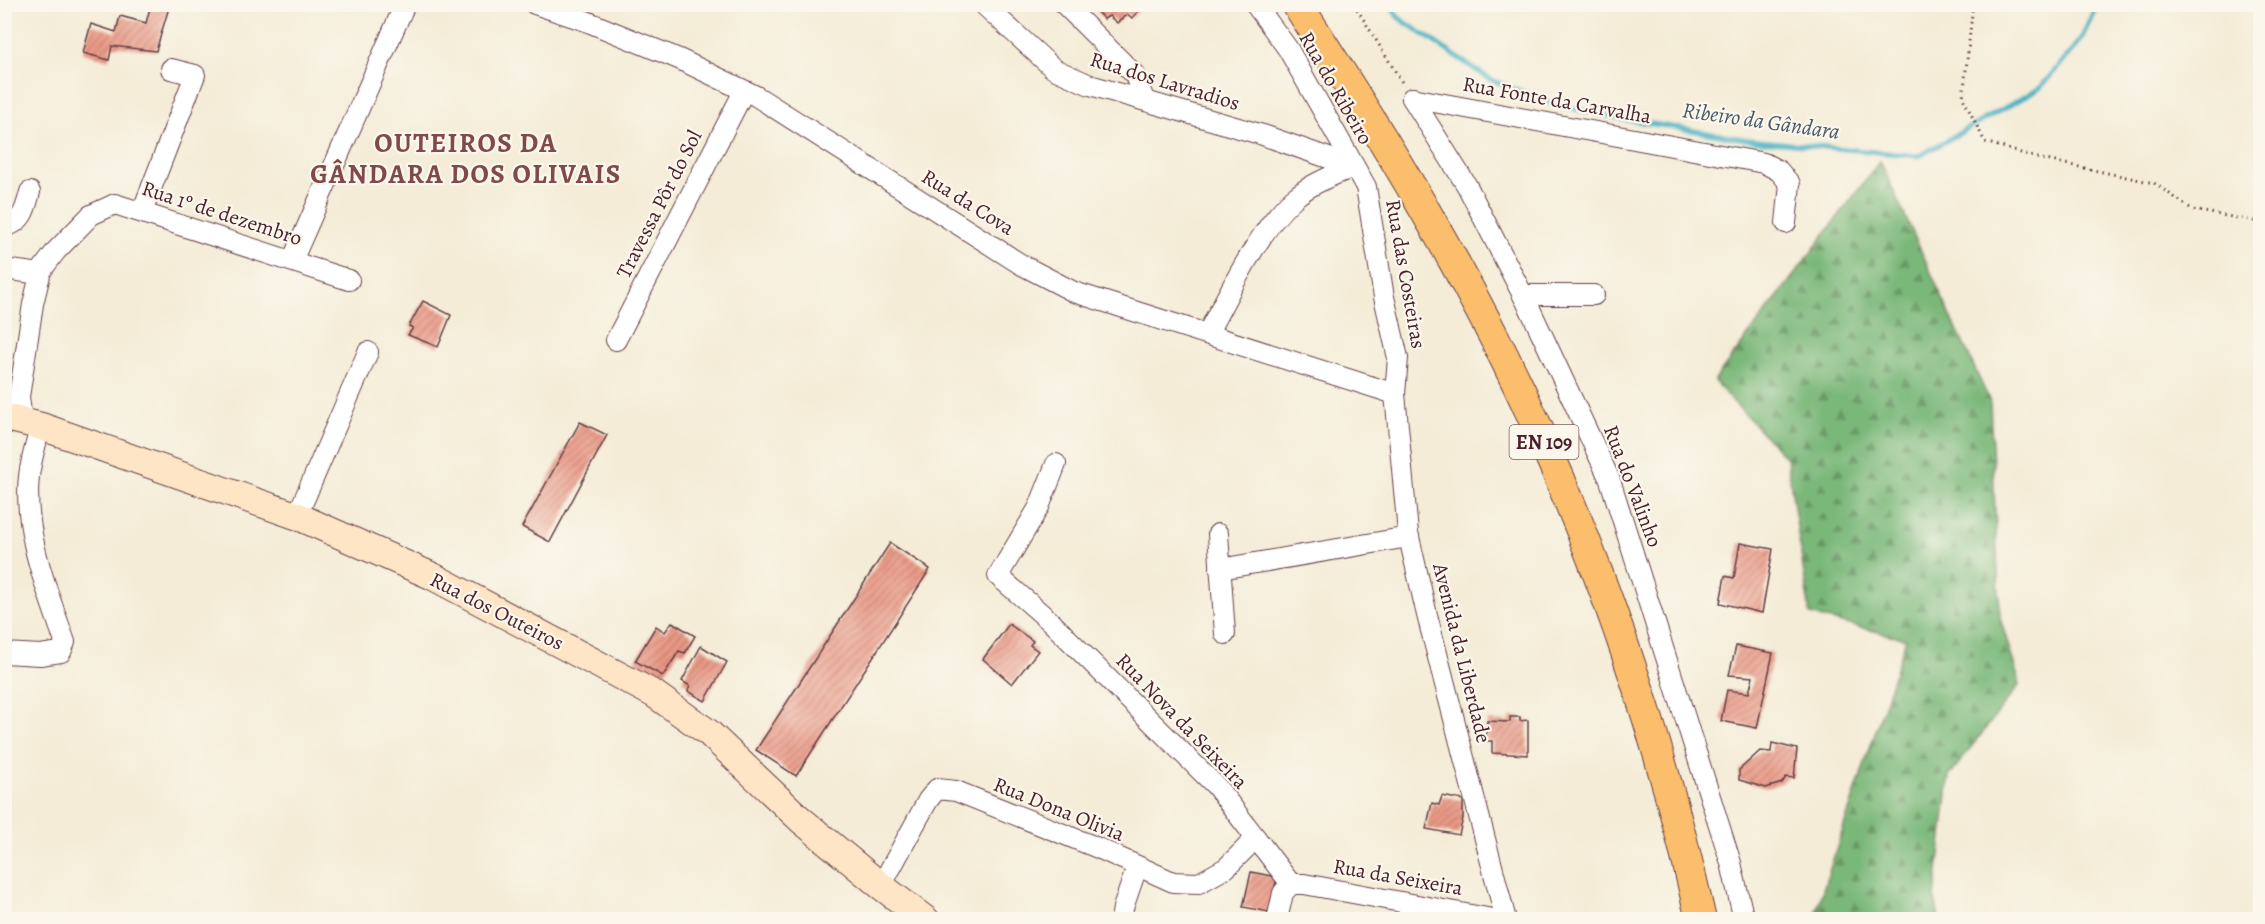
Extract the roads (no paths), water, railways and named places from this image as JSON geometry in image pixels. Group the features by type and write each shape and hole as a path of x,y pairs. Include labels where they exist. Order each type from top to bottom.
{"main road":[{"name":"EN 109","path":"1296,4 1419,199 1496,342 1539,430 1588,549 1629,664 1684,846 1701,920"}],"street":[{"path":"292,261 405,4"},
{"name":"Rua dos Lavradios","path":"983,4 1054,69 1090,85 1263,135 1354,167"},
{"path":"1064,4 1135,75 1144,100"},
{"name":"Rua do Ribeiro","path":"1255,4 1288,49 1354,167"},
{"name":"Rua da Cova","path":"546,6 679,59 744,90 1022,265 1074,292 1395,394"},
{"path":"142,212 195,75 171,69"},
{"name":"Travessa Pôr do Sol","path":"616,340 744,90"},
{"name":"Rua Fonte da Carvalha","path":"1412,98 1764,163 1779,171 1790,184 1786,223"},
{"name":"Rua do Valinho","path":"1412,98 1467,186 1523,295 1610,480 1728,852 1744,920"},
{"path":"1207,334 1264,234 1293,199 1323,179 1354,167"},
{"name":"Rua das Costeiras","path":"1354,167 1366,187 1384,297 1398,358 1395,394"},
{"path":"4,226 10,226 22,217 30,192"},
{"name":"Rua 1º de dezembro","path":"4,653 40,655 61,652 64,642 43,579 30,519 29,476 19,397 33,304 40,274 56,251 91,215 115,204 349,280"},
{"path":"4,269 40,274"},
{"path":"1523,295 1594,295"},
{"path":"297,516 368,352"},
{"name":"Avenida da Liberdade","path":"1395,394 1409,537 1506,920"},
{"name":"Rua dos Outeiros","path":"22,421 297,516 432,576 674,706 709,733 801,819 881,886 926,920"},
{"name":"Rua Nova da Seixeira","path":"1056,464 1039,507 998,576 1051,622 1216,786 1291,884"},
{"path":"1218,534 1225,634"},
{"path":"1221,569 1409,537"},
{"name":"Rua Dona Olivia","path":"881,886 928,800 937,789 956,791 1173,882 1199,883 1226,868 1256,838"},
{"path":"1121,920 1137,867"},
{"path":"1277,920 1283,893 1291,884"},
{"name":"Rua da Seixeira","path":"1291,884 1304,884 1498,920"}],"waterway":[{"name":"Ribeiro da Gândara","path":"1389,4 1399,18 1491,80 1556,105 1623,119 1750,140 1919,156 2040,88 2081,40 2097,4"}],"district":[{"name":"OUTEIROS DA GÂNDARA DOS OLIVAIS","path":"466,158"}]}
